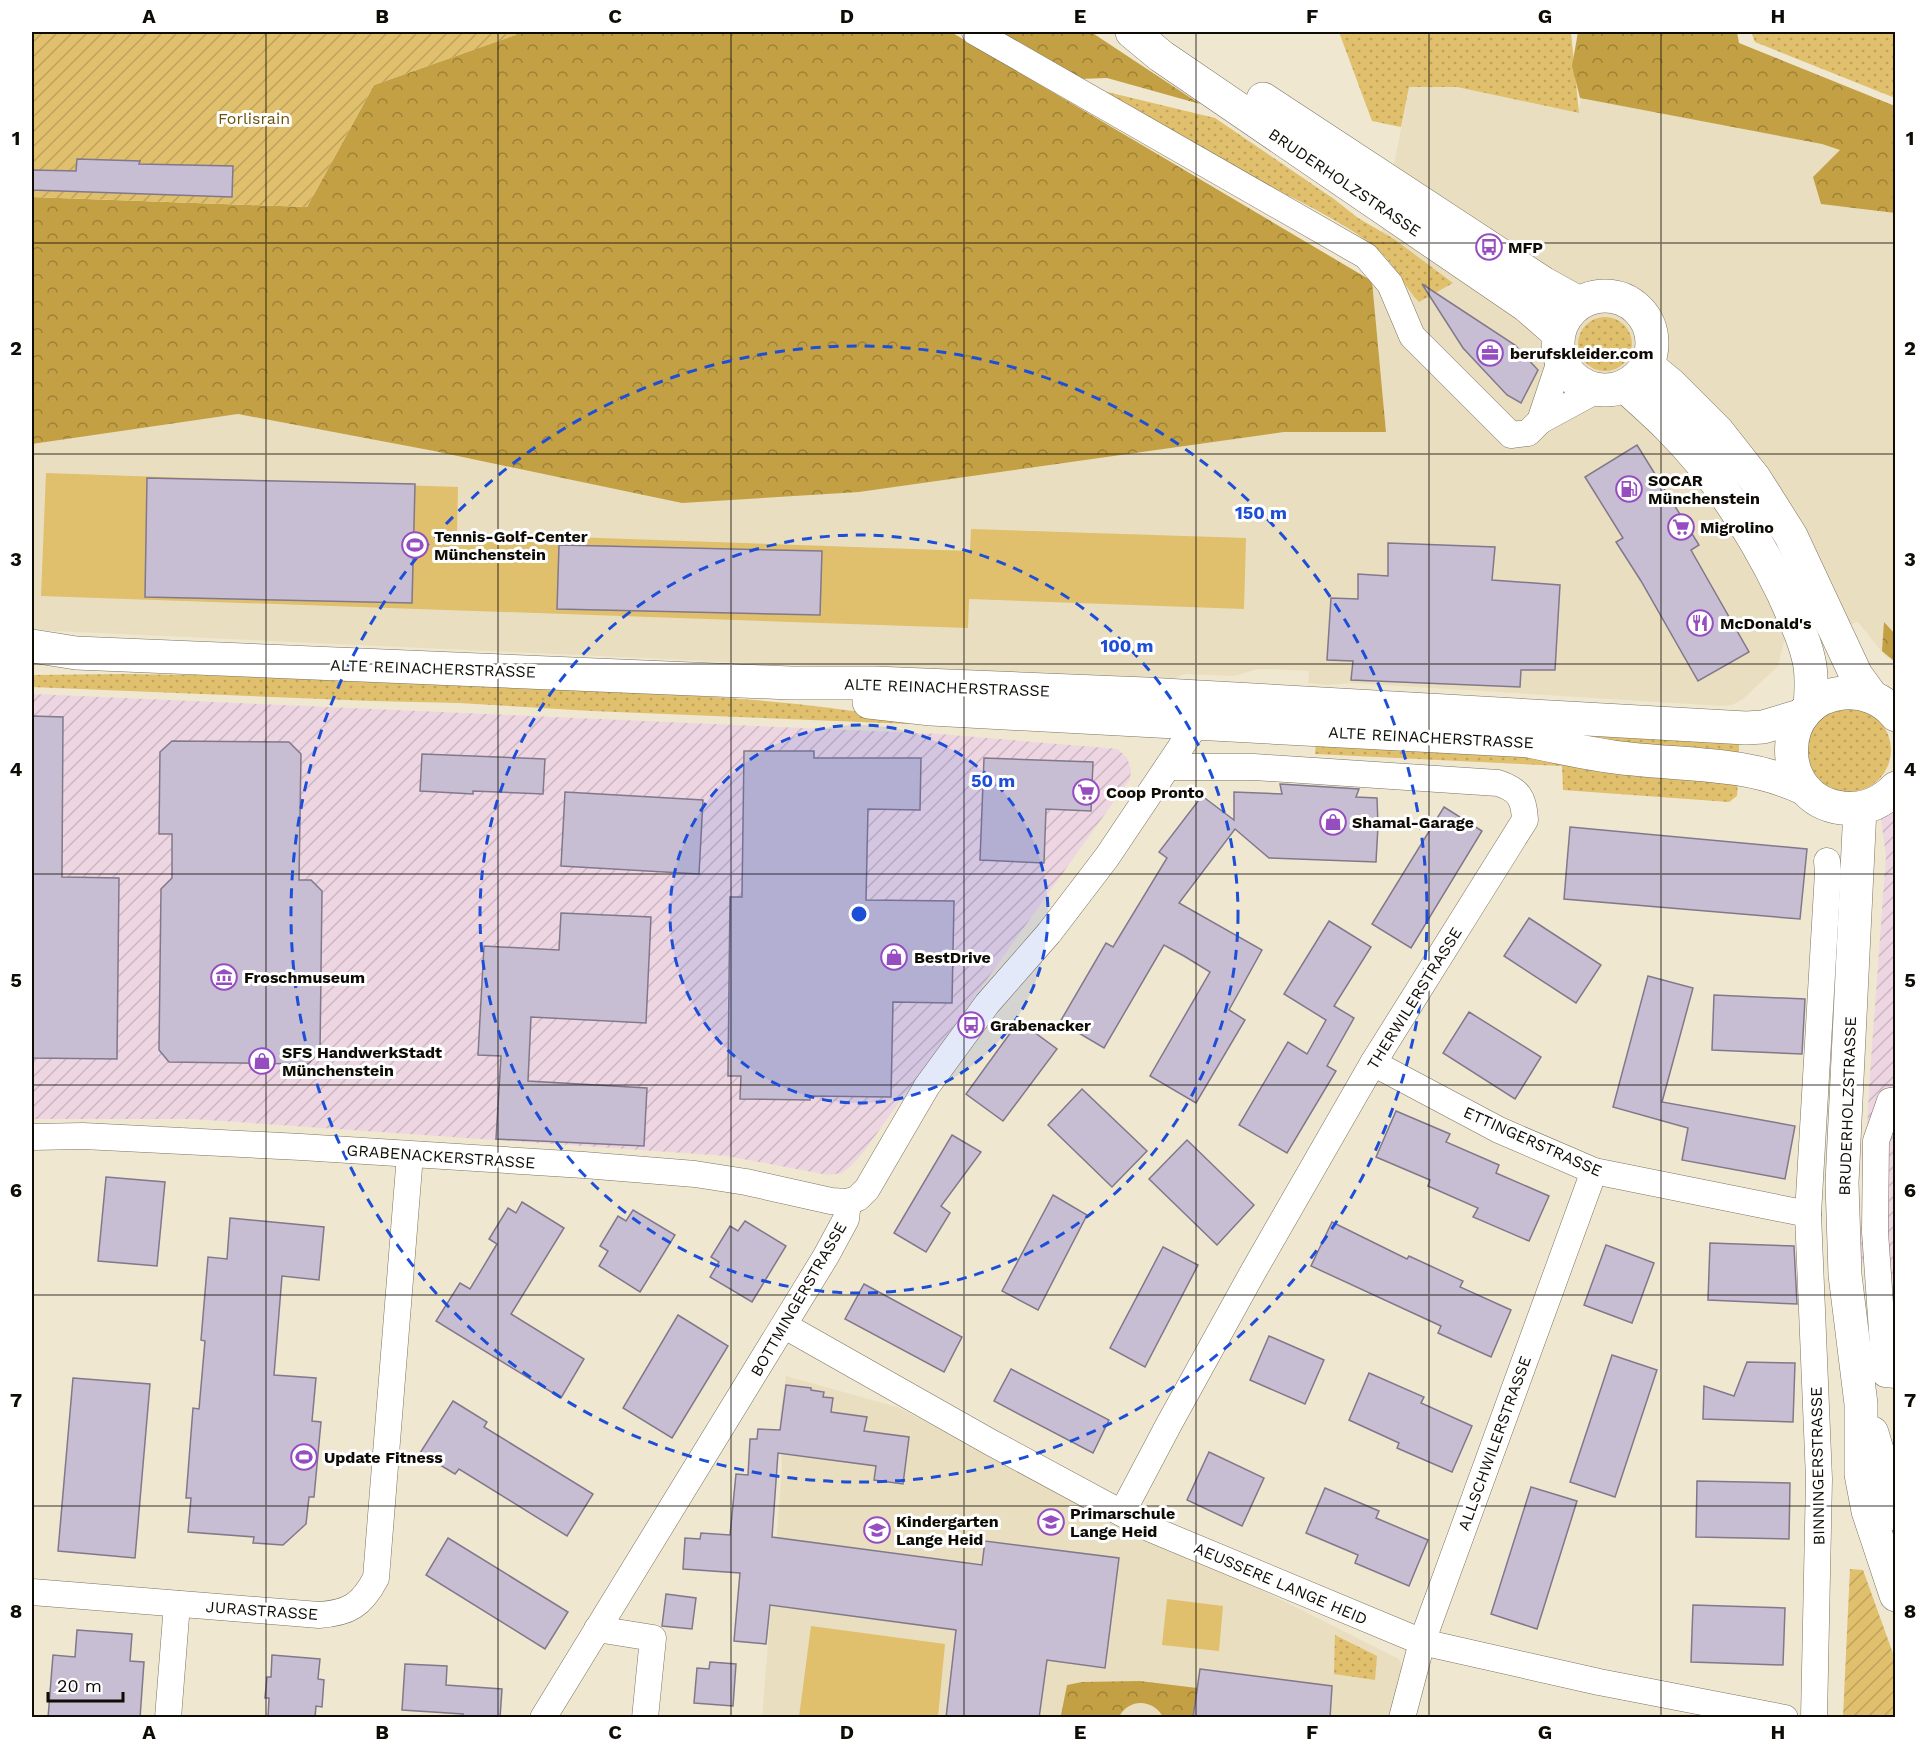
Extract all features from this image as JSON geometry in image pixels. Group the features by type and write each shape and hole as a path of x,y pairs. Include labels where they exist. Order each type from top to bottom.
{"main road":[{"name":"BRUDERHOLZSTRASSE","path":"1132,32 1161,56 1527,306 1559,347"},
{"name":"BRUDERHOLZSTRASSE","path":"1158,32 1543,283 1579,303"},
{"path":"1623,380 1652,349 1651,333 1645,318 1634,306 1622,299 1607,296 1592,297 1579,303 1562,321 1559,347 1569,375 1582,385 1623,380 1718,432 1755,479 1791,536 1856,675 1890,710"},
{"path":"1623,380 1669,426 1728,497 1764,554 1793,615 1808,655 1811,685 1806,711 1796,725 1791,752 1792,766 1803,788"},
{"name":"ALTE REINACHERSTRASSE","path":"32,646 75,653 790,683 874,703 931,709 1205,711 1746,728 1763,727 1806,711 1832,694 1859,693 1890,710"},
{"name":"ALTE REINACHERSTRASSE","path":"32,662 75,653"},
{"name":"ALTE REINACHERSTRASSE","path":"1205,711 1529,741 1615,758 1746,770 1782,778 1803,788 1817,801 1838,808 1860,808"},
{"path":"1860,808 1877,802 1895,789"},
{"name":"BRUDERHOLZSTRASSE","path":"1860,808 1842,1183 1845,1275 1861,1404 1861,1474 1866,1502 1896,1595"},
{"name":"BRUDERHOLZSTRASSE","path":"1861,1404 1879,1452 1896,1514"}],"street":[{"path":"975,32 1366,256 1390,284 1412,336 1510,435 1528,433 1540,421 1623,380"},
{"path":"1540,421 1559,347"},
{"name":"BOTTMINGERSTRASSE","path":"543,1718 785,1326 846,1219 848,1202 858,1198 867,1189 927,1086 987,1004 1049,933 1088,883 1205,711"},
{"name":"THERWILERSTRASSE","path":"1122,1513 1247,1282 1373,1063 1525,820 1524,806 1519,794 1511,787 1498,783 1254,767 1168,767"},
{"name":"BINNINGERSTRASSE","path":"1814,1718 1819,1479 1808,1214 1827,861"},
{"name":"ETTINGERSTRASSE","path":"1373,1063 1499,1130 1594,1171 1808,1214"},
{"path":"1893,1101 1876,1141 1875,1232 1885,1374 1896,1375"},
{"name":"GRABENACKERSTRASSE","path":"32,1137 83,1137 584,1165 695,1174 746,1182 831,1201 848,1202"},
{"name":"JURASTRASSE","path":"32,1592 319,1615 344,1611 357,1605 376,1578 410,1155"},
{"name":"ALLSCHWILERSTRASSE","path":"1402,1718 1422,1642 1594,1171"},
{"name":"AEUSSERE LANGE HEID","path":"785,1326 990,1442 1151,1529 1422,1642 1599,1682 1785,1718"},
{"path":"168,1718 177,1604"},
{"path":"597,1629 653,1638 645,1718"}],"shaded area":[{"path":"1409,87 1457,87 1578,113 1581,98 1822,144 1841,150 1821,204 1895,213 1895,659 1886,657 1858,622 1784,641 1778,666 1743,699 1732,705 1722,706 1351,683 1328,685 1308,683 1309,671 1270,669 1258,669 1234,676 1185,674 1164,682 32,630 32,444 238,414 434,451 859,492 1284,432 1386,432 1372,281"},
{"path":"32,694 940,734 1118,749 1127,758 1131,769 1130,779 865,1150 842,1173 828,1175 727,1156 193,1119 32,1119"},
{"path":"1895,810 1895,1383 1860,1252 1886,856 1880,812"},
{"name":"Primarschule Lange Heid","path":"786,1376 897,1407 1399,1659 1402,1681 1390,1717 762,1718 782,1469 780,1414"}],"green space":[{"name":"Forlisrain","path":"32,32 517,32 516,35 374,85 307,207 32,197"},
{"path":"517,32 951,32 1372,281 1386,432 1284,432 859,492 682,503 434,451 238,414 32,444 32,197 307,207 374,85 515,35"},
{"path":"994,32 1091,32 1200,104 1107,78 1080,79"},
{"path":"1339,32 1571,32 1579,113 1457,87 1409,87 1401,127 1372,121"},
{"path":"1578,32 1737,32 1739,43 1895,106 1895,213 1821,204 1813,177 1840,150 1822,144 1580,98 1572,66"},
{"path":"1751,32 1895,32 1895,98 1755,42"},
{"path":"1099,90 1215,118 1334,199 1358,218 1394,239 1453,283 1419,302 1383,255 1365,239"},
{"path":"1605,317 1615,319 1624,325 1630,334 1632,344 1630,354 1624,363 1615,369 1605,371 1595,369 1586,363 1580,354 1578,344 1580,334 1586,325 1595,319"},
{"name":"Tennis-Golf-Center Münchenstein","path":"46,473 458,487 457,533 970,551 971,529 1246,538 1244,609 969,599 968,628 41,596"},
{"path":"1884,622 1895,634 1895,662 1882,651"},
{"path":"123,674 405,680 616,690 813,706 881,715 911,724 592,711 459,703 32,687 32,675"},
{"path":"1849,708 1865,711 1879,720 1888,734 1891,750 1888,766 1879,780 1865,789 1849,792 1833,789 1819,780 1810,766 1807,750 1810,734 1819,720 1833,711"},
{"path":"1419,715 1739,735 1739,753 1598,742"},
{"path":"1316,742 1528,754 1738,780 1737,796 1729,802 1563,790 1562,766 1315,754"},
{"path":"1850,1569 1863,1570 1895,1659 1895,1717 1843,1717"},
{"path":"1167,1599 1223,1606 1219,1651 1162,1645"},
{"path":"811,1626 945,1644 938,1717 799,1717"},
{"path":"1335,1635 1377,1656 1375,1680 1334,1674"},
{"path":"1140,1681 1197,1688 1193,1717 1163,1717 1153,1707 1141,1703 1129,1706 1119,1717 1062,1718 1067,1685 1082,1682"}],"building":[{"path":"77,159 140,161 139,164 233,166 232,197 32,190 32,170 76,171"},
{"path":"1422,284 1515,345 1538,370 1521,403 1507,395 1463,348"},
{"path":"1637,445 1699,545 1691,550 1749,652 1698,681 1616,542 1623,538 1585,477"},
{"path":"147,478 415,484 412,603 145,597"},
{"path":"1388,543 1495,547 1492,580 1560,585 1555,670 1521,670 1520,687 1351,680 1353,661 1327,660 1331,598 1358,599 1358,574 1388,576"},
{"path":"559,545 822,551 820,615 557,609"},
{"path":"32,716 63,717 62,877 119,878 117,1059 32,1058"},
{"path":"172,741 289,742 301,754 299,880 311,880 322,891 320,1052 308,1064 169,1062 159,1050 161,889 172,878 172,834 159,834 160,752"},
{"path":"744,751 814,751 814,758 921,758 920,810 868,809 866,900 954,901 952,1003 893,1002 891,1097 810,1096 810,1100 740,1099 741,1076 728,1076 730,897 742,897"},
{"path":"422,754 545,759 543,794 420,791"},
{"path":"984,758 1093,762 1091,811 1046,809 1044,863 980,860"},
{"path":"1280,784 1359,789 1356,797 1377,798 1376,862 1269,858 1235,829 1179,903 1262,950 1229,1010 1245,1020 1196,1103 1150,1076 1210,972 1184,956 1164,945 1104,1048 1060,1022 1106,943 1113,947 1167,858 1159,852 1202,796 1234,820 1234,792 1282,794"},
{"path":"565,792 703,800 699,874 561,866"},
{"path":"1444,807 1482,831 1411,948 1372,924"},
{"path":"1570,827 1807,849 1800,919 1564,899"},
{"path":"561,913 651,917 646,1023 531,1017 528,1081 647,1088 644,1146 496,1139 501,1056 478,1055 484,946 559,950"},
{"path":"1529,918 1601,965 1576,1003 1504,956"},
{"path":"1329,921 1371,947 1334,1006 1354,1018 1327,1066 1336,1071 1287,1153 1239,1125 1288,1042 1307,1054 1326,1020 1284,994"},
{"path":"1648,976 1693,988 1662,1102 1795,1126 1785,1179 1682,1160 1688,1128 1613,1107"},
{"path":"1714,995 1805,999 1802,1054 1712,1050"},
{"path":"1469,1012 1541,1057 1515,1099 1443,1053"},
{"path":"1019,1021 1057,1049 1003,1121 966,1094"},
{"path":"1082,1089 1147,1151 1112,1187 1048,1125"},
{"path":"1396,1111 1450,1134 1446,1142 1499,1165 1496,1173 1549,1196 1529,1241 1473,1217 1478,1208 1428,1186 1430,1180 1376,1157"},
{"path":"952,1135 981,1152 941,1206 950,1213 926,1252 894,1233"},
{"path":"1187,1140 1254,1205 1217,1245 1149,1179"},
{"path":"106,1177 165,1182 157,1266 98,1261"},
{"path":"1053,1195 1087,1215 1038,1310 1002,1291"},
{"path":"522,1202 564,1228 511,1314 584,1359 561,1398 436,1321 460,1283 470,1289 497,1244 489,1239 508,1208 516,1213"},
{"path":"633,1210 675,1235 640,1292 599,1266 608,1251 600,1246 618,1216 626,1221"},
{"path":"230,1218 324,1227 319,1280 282,1276 274,1375 316,1378 312,1421 321,1422 314,1497 309,1497 306,1524 283,1545 253,1543 254,1537 188,1532 191,1498 186,1498 193,1408 199,1409 205,1341 201,1340 208,1257 227,1259"},
{"path":"745,1221 786,1246 752,1302 710,1277 719,1262 711,1257 730,1226 738,1231"},
{"path":"1332,1222 1407,1259 1409,1256 1463,1281 1460,1287 1511,1310 1491,1357 1438,1333 1441,1326 1311,1266"},
{"path":"1710,1243 1794,1246 1797,1304 1708,1300"},
{"path":"1606,1245 1654,1263 1632,1323 1584,1305"},
{"path":"1163,1247 1198,1265 1145,1367 1110,1348"},
{"path":"864,1284 962,1337 944,1372 845,1319"},
{"path":"678,1315 728,1346 672,1438 623,1408"},
{"path":"1269,1336 1324,1360 1305,1404 1250,1380"},
{"path":"1612,1355 1657,1370 1615,1497 1570,1482"},
{"path":"1747,1362 1795,1363 1793,1422 1703,1419 1704,1386 1734,1396"},
{"path":"1011,1369 1109,1420 1093,1453 994,1401"},
{"path":"1369,1373 1424,1397 1421,1403 1472,1426 1452,1472 1397,1448 1399,1443 1349,1420"},
{"path":"73,1378 150,1384 135,1558 58,1551"},
{"path":"786,1385 824,1392 823,1397 833,1398 831,1412 867,1417 864,1431 909,1437 903,1484 874,1480 876,1466 778,1453 772,1537 982,1565 985,1541 1119,1558 1105,1668 1047,1660 1039,1718 946,1718 956,1630 770,1605 766,1644 734,1641 740,1573 683,1569 685,1538 700,1539 701,1533 730,1535 736,1474 748,1475 750,1439 757,1439 758,1429 780,1430"},
{"path":"453,1401 487,1422 484,1427 593,1494 567,1536 459,1469 455,1474 420,1453"},
{"path":"1209,1452 1264,1478 1242,1526 1187,1500"},
{"path":"1697,1481 1790,1483 1789,1539 1696,1537"},
{"path":"1531,1487 1577,1501 1537,1629 1491,1614"},
{"path":"1325,1488 1379,1511 1376,1518 1428,1540 1409,1586 1355,1563 1358,1555 1306,1533"},
{"path":"448,1538 568,1612 545,1649 426,1575"},
{"path":"666,1594 696,1598 692,1629 662,1626"},
{"path":"1693,1605 1785,1608 1783,1665 1691,1662"},
{"path":"77,1630 132,1634 130,1661 144,1662 140,1718 48,1718 53,1655 75,1657"},
{"path":"272,1655 320,1659 318,1679 324,1680 322,1707 316,1706 315,1718 268,1718 269,1698 265,1698 267,1677 271,1677"},
{"path":"710,1662 736,1664 733,1706 694,1703 697,1668 709,1669"},
{"path":"405,1664 447,1666 446,1685 502,1689 500,1718 463,1718 463,1714 402,1710"},
{"path":"1200,1669 1332,1686 1330,1718 1193,1718"}],"place":[{"name":"MFP","path":"1489,247"},
{"name":"berufskleider.com","path":"1490,353"},
{"name":"SOCAR Münchenstein","path":"1629,489"},
{"name":"Migrolino","path":"1681,527"},
{"name":"Tennis-Golf-Center Münchenstein","path":"415,545"},
{"name":"McDonald's","path":"1700,623"},
{"name":"Coop Pronto","path":"1086,792"},
{"name":"Shamal-Garage","path":"1333,822"},
{"name":"BestDrive","path":"894,957"},
{"name":"Froschmuseum","path":"224,977"},
{"name":"Grabenacker","path":"971,1025"},
{"name":"SFS HandwerkStadt Münchenstein","path":"262,1061"},
{"name":"Update Fitness","path":"304,1457"},
{"name":"Primarschule Lange Heid","path":"1051,1522"},
{"name":"Kindergarten Lange Heid","path":"877,1530"}]}
